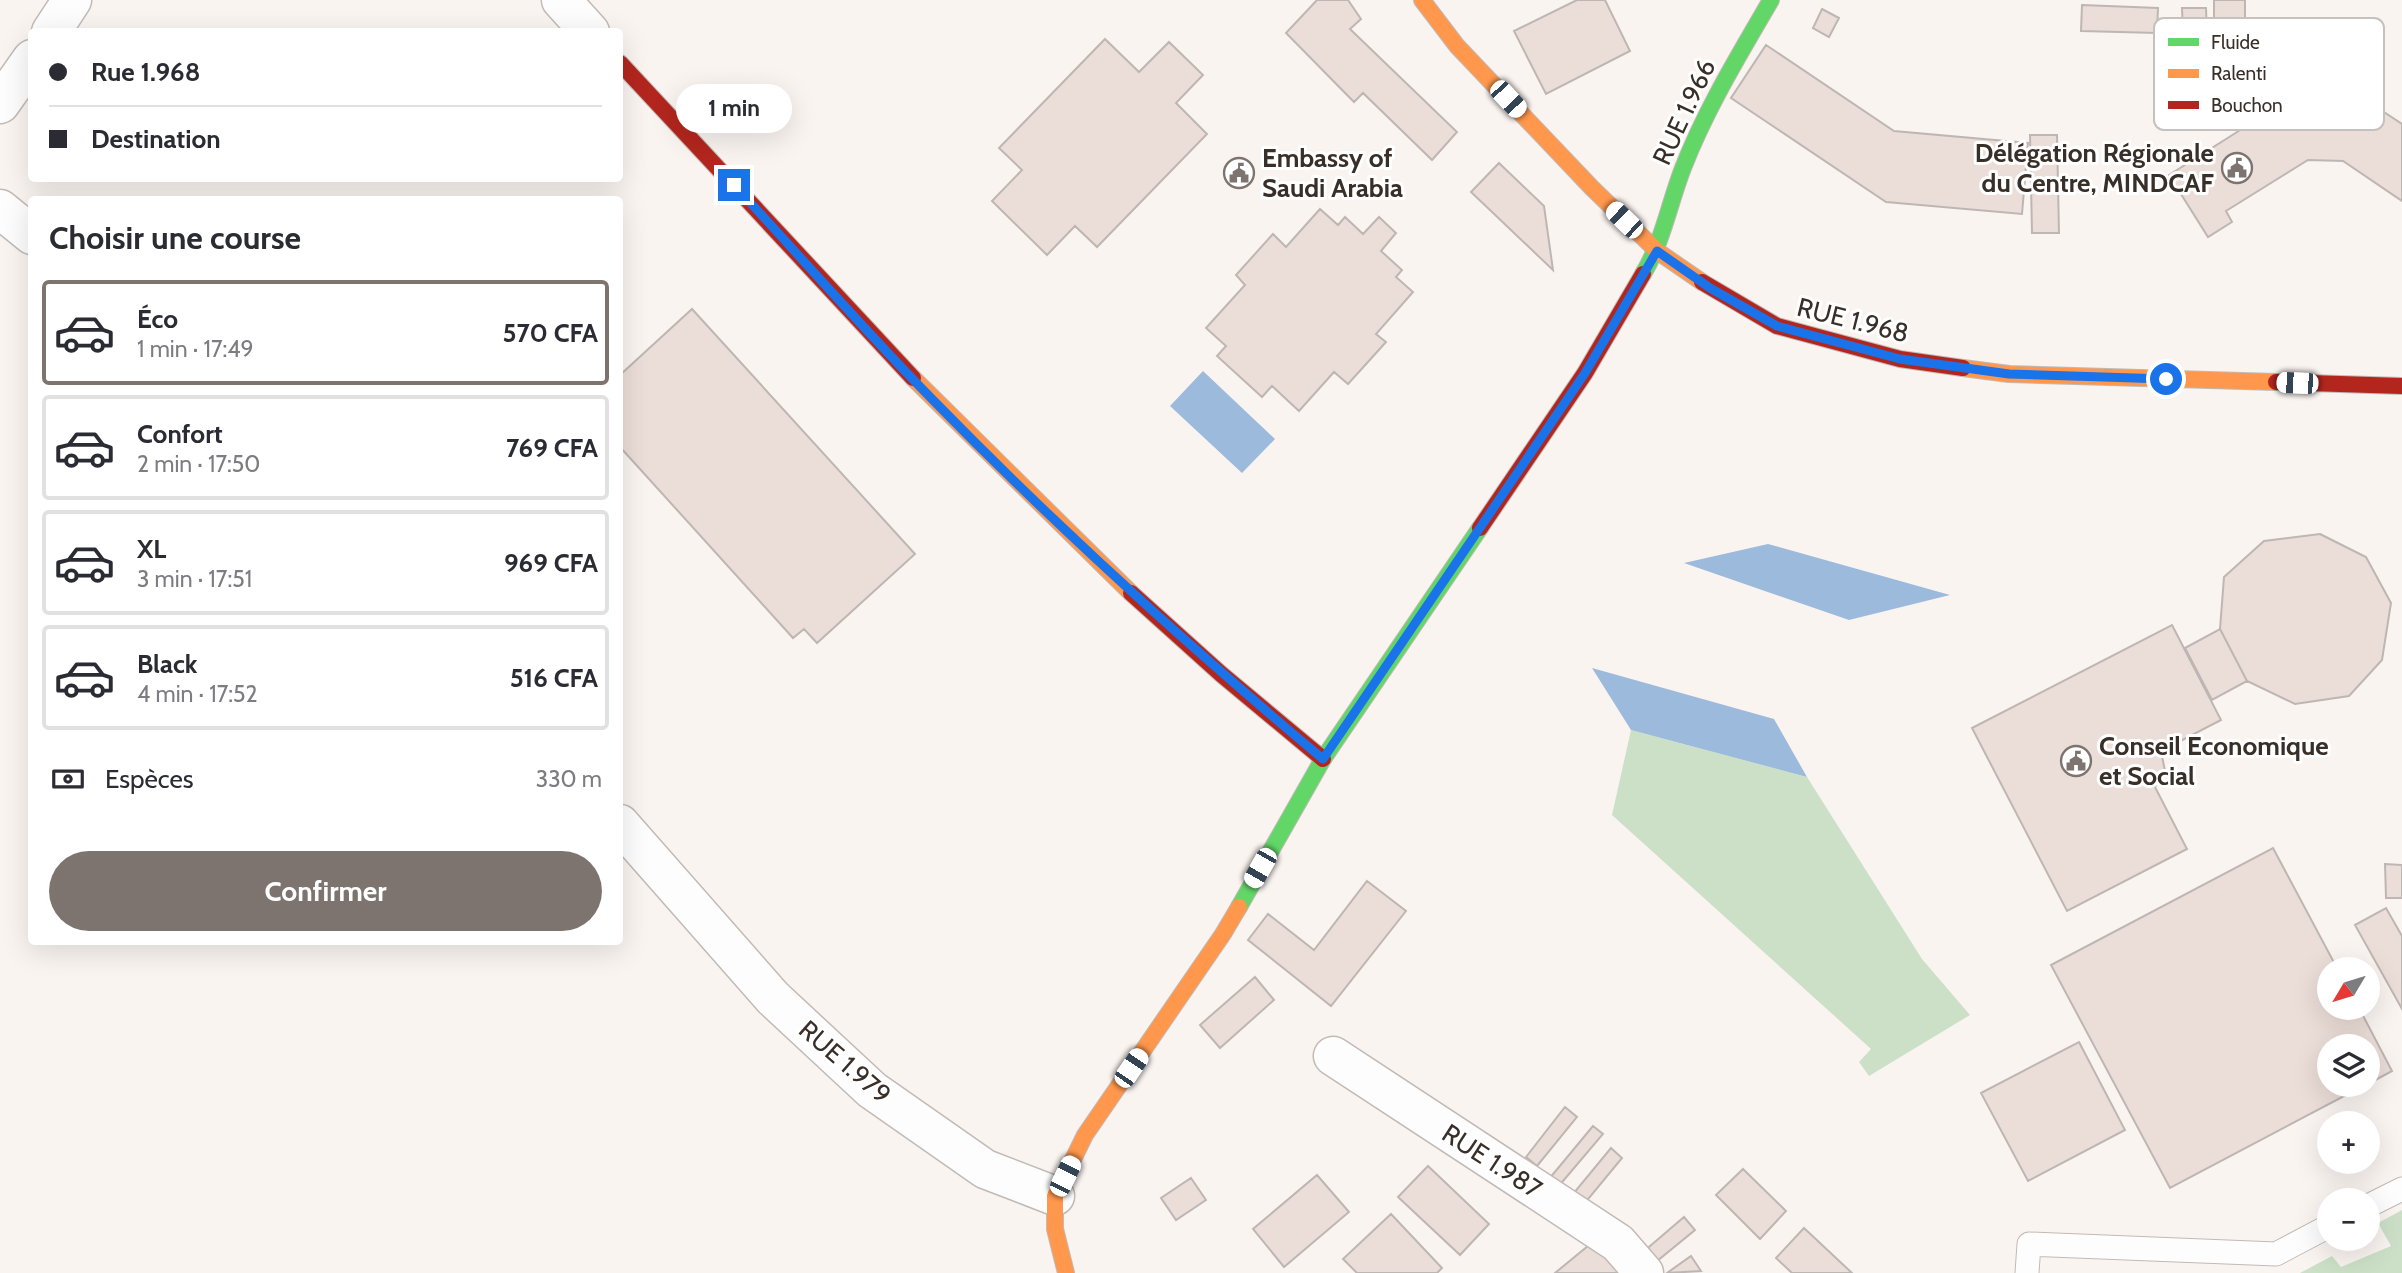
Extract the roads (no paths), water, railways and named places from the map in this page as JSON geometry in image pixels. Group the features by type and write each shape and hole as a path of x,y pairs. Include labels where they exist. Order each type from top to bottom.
{"street":[{"path":"54,28 72,0"},
{"path":"561,0 586,28"},
{"name":"RUE 1.968","path":"1422,0 1466,55 1592,188 1657,251 1710,288 1777,326 1900,359 2009,374 2402,386"},
{"name":"RUE 1.966","path":"1055,1196 1085,1135 1223,934 1323,759 1585,373 1657,251 1682,170 1710,105 1771,0"},
{"path":"0,104 28,65"},
{"path":"623,66 932,399 1112,575 1221,674 1323,759"},
{"path":"0,209 28,232"},
{"name":"RUE 1.979","path":"623,827 773,998 872,1090 985,1169 1055,1196"},
{"name":"RUE 1.987","path":"1333,1056 1618,1243 1644,1273"},
{"path":"1055,1196 1055,1229 1066,1273"}],"lane":[{"path":"2380,1200 2402,1189"},
{"path":"2027,1273 2029,1244 2276,1254 2317,1232"}],"water":[{"path":"1203,371 1275,439 1242,473 1170,406"},
{"path":"1768,544 1950,595 1849,620 1684,563"},
{"path":"1592,668 1774,719 1807,777 1631,730"}],"place":[{"name":"Délégation Régionale du Centre, MINDCAF","path":"2237,168"},
{"name":"Embassy of Saudi Arabia","path":"1239,173"},
{"name":"Conseil Economique et Social","path":"2076,761"}]}
